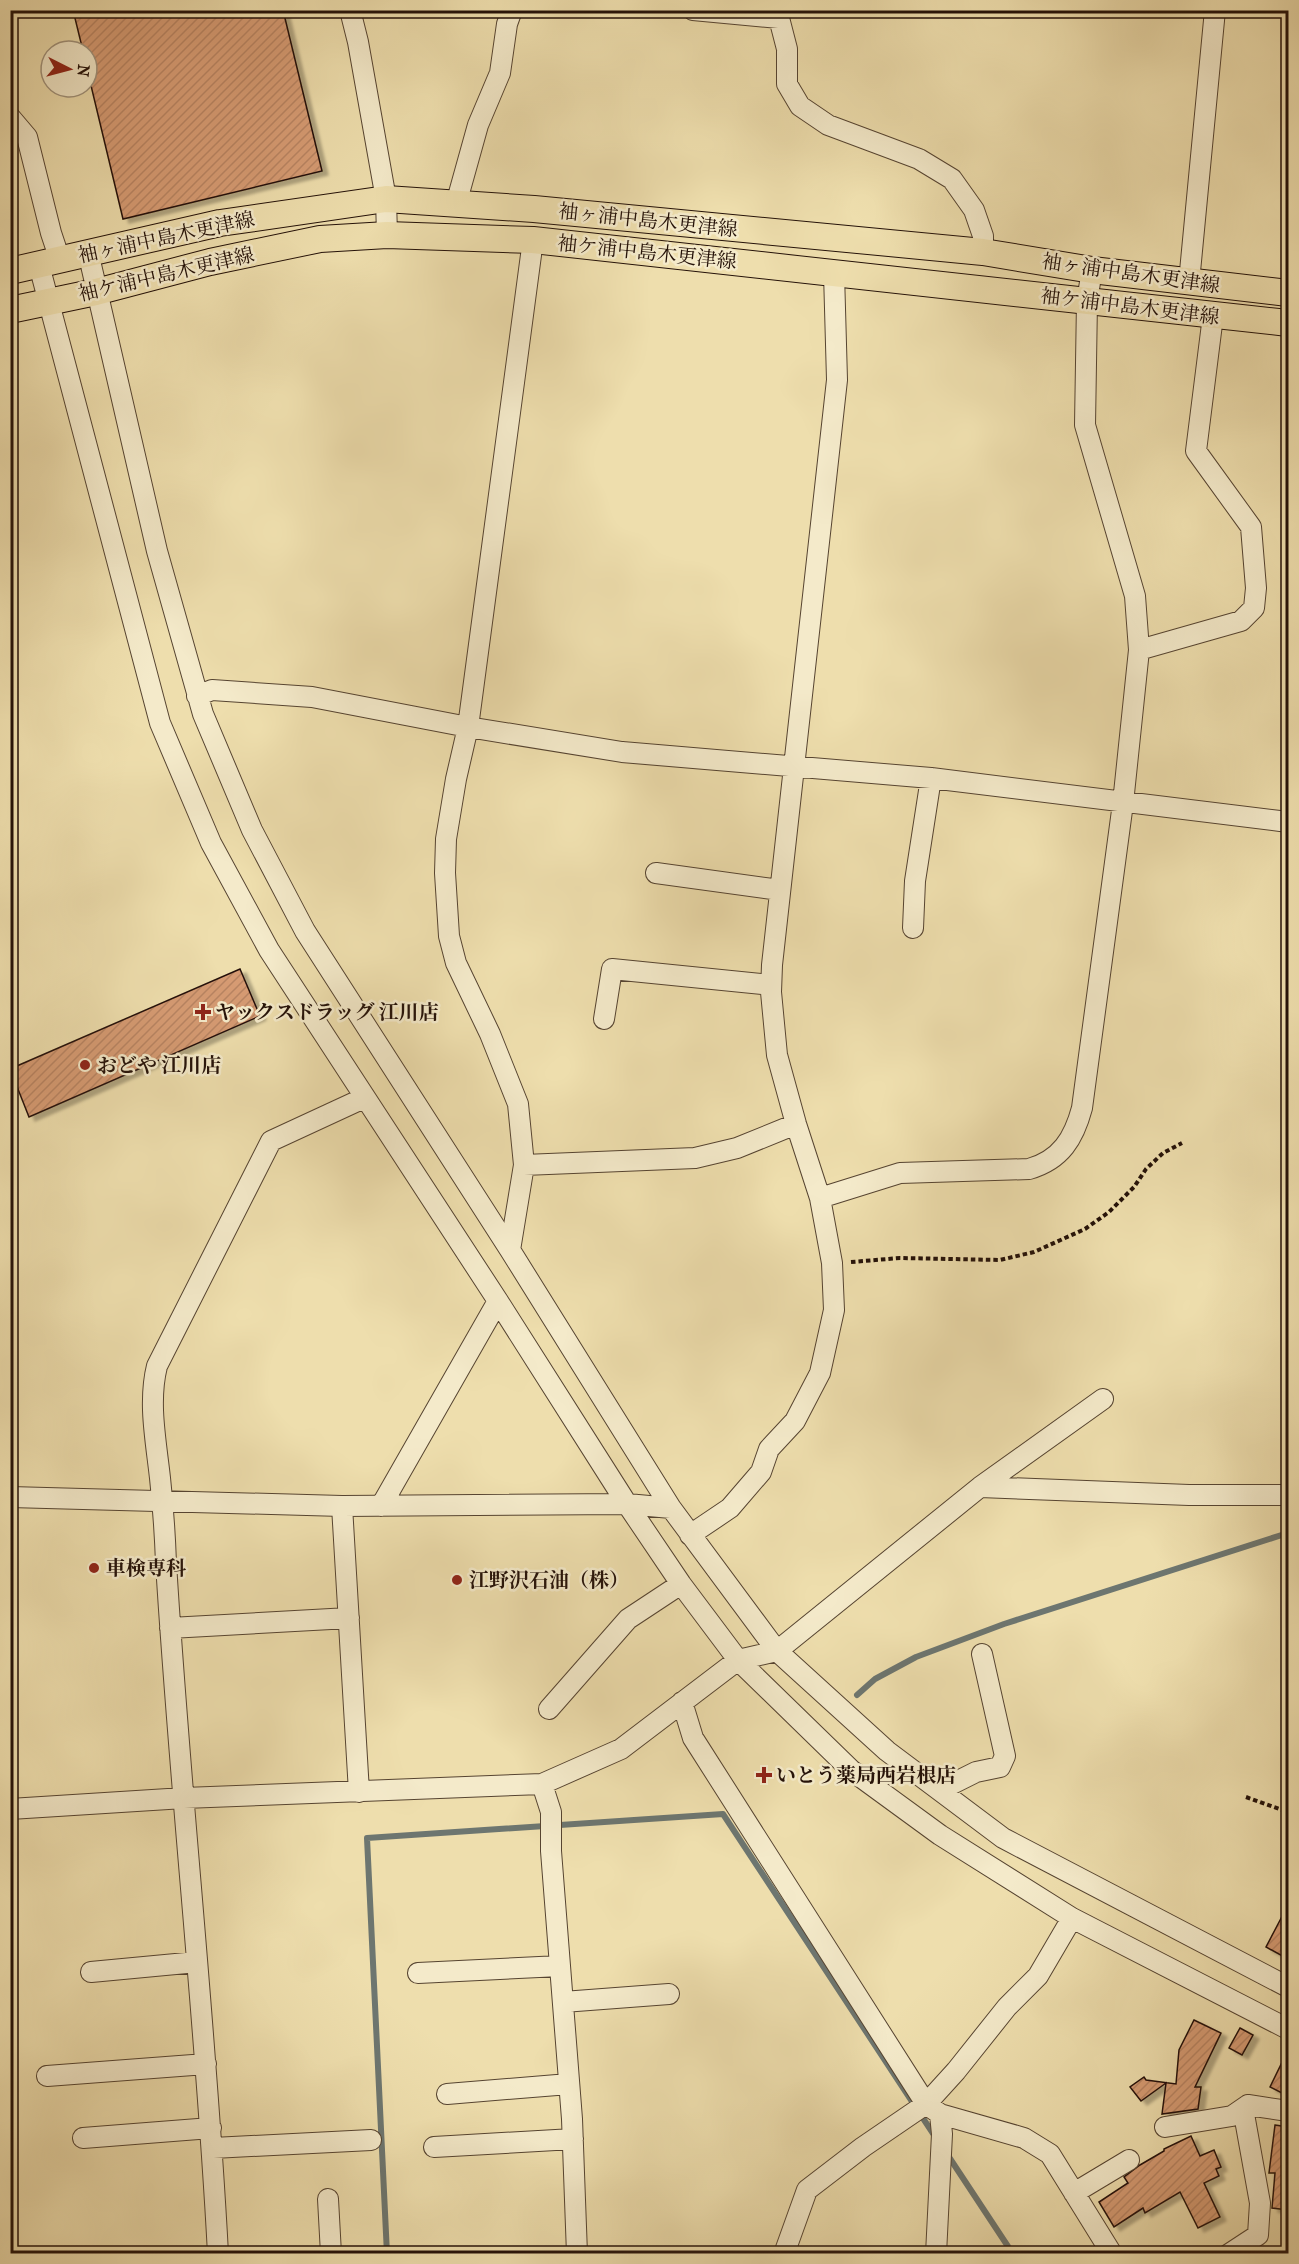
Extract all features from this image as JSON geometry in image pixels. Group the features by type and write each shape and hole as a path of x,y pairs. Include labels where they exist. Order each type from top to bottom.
{"main road":[{"name":"袖ヶ浦中島木更津線","path":"10,272 220,223 386,199 546,210 983,252 1092,270 1288,293"},
{"name":"袖ケ浦中島木更津線","path":"10,310 96,292 210,262 320,238 387,235 532,240 1288,323"}],"street":[{"path":"350,10 358,42 386,199 387,235"},
{"path":"456,204 478,126 500,73 507,24 512,10"},
{"path":"693,10 779,18 787,49 787,84 800,106 828,125 919,159 952,178 974,210 983,236 983,252"},
{"path":"1188,282 1215,10"},
{"path":"10,117 27,137 51,233 49,301 160,723 211,843 269,950 498,1301 627,1504 681,1584 738,1660 851,1770 940,1835 1072,1918 1288,2029"},
{"path":"510,1250 524,1165 518,1104 490,1034 456,963 449,936 445,873 447,839 456,779 468,728 532,240"},
{"path":"88,252 157,551 202,714 252,830 304,931 510,1250 671,1508 777,1650 887,1751 1003,1838 1288,1987"},
{"path":"820,1198 900,1173 1029,1169 1041,1166 1068,1144 1077,1128 1082,1108 1123,803 1138,650 1135,596 1085,424 1087,301 1092,270"},
{"path":"690,1535 730,1508 761,1472 770,1449 795,1421 820,1373 834,1310 832,1263 820,1198 777,1055 771,986 837,380 834,273"},
{"path":"1138,650 1241,621 1254,608 1256,588 1251,527 1196,452 1213,316"},
{"path":"197,696 212,690 312,698 468,728 622,752 931,778 1288,822"},
{"path":"913,928 915,881 931,778"},
{"path":"656,873 780,890"},
{"path":"604,1019 612,969 771,986"},
{"path":"218,2253 212,2138 170,1628 162,1500 152,1404 156,1372 272,1140 364,1098"},
{"path":"524,1165 695,1158 737,1148 796,1124"},
{"path":"381,1506 498,1301"},
{"path":"10,1809 184,1798 542,1784 621,1749 738,1660 777,1650 980,1487 1103,1400"},
{"path":"980,1487 1189,1495 1288,1495"},
{"path":"10,1497 342,1506 627,1504 671,1508"},
{"path":"342,1506 359,1792"},
{"path":"549,1709 628,1619 681,1584"},
{"path":"170,1628 349,1618"},
{"path":"940,1790 976,1772 1000,1767 1005,1756 982,1654"},
{"path":"682,1702 693,1738 933,2109 942,2134 936,2253"},
{"path":"542,1784 551,1812 551,1851 573,2139 577,2253"},
{"path":"784,2253 807,2190 863,2147 933,2109 956,2071 1007,2007 1038,1976 1072,1918"},
{"path":"91,1972 197,1962"},
{"path":"418,1973 560,1966"},
{"path":"563,2002 669,1994"},
{"path":"47,2076 206,2064"},
{"path":"447,2094 569,2084"},
{"path":"1165,2127 1232,2116 1248,2105 1288,2111"},
{"path":"1229,2253 1258,2235 1260,2203 1244,2114 1248,2105"},
{"path":"933,2109 1024,2138 1050,2154 1112,2253"},
{"path":"83,2138 371,2140"},
{"path":"434,2147 573,2139"},
{"path":"1074,2193 1129,2160"},
{"path":"328,2199 331,2253"}],"path":[{"path":"832,1263 900,1258 1000,1260 1034,1252 1085,1229 1109,1212 1134,1187 1146,1169 1163,1153 1182,1143"},
{"path":"1246,1797 1288,1812"}],"building":[{"path":"73,10 283,10 322,171 123,219 94,99 99,99 99,39 80,39"},
{"path":"240,969 260,1016 29,1117 10,1069"},
{"path":"1288,1905 1288,1959 1266,1947"},
{"path":"1194,2020 1221,2033 1195,2087 1201,2087 1198,2109 1162,2114 1166,2083 1141,2101 1130,2087 1144,2077 1146,2080 1176,2084 1179,2050"},
{"path":"1240,2028 1253,2035 1242,2055 1229,2048"},
{"path":"1288,2050 1288,2096 1270,2087"},
{"path":"1275,2125 1288,2127 1288,2210 1272,2208 1275,2173 1269,2173"},
{"path":"1191,2136 1200,2156 1214,2150 1221,2167 1216,2169 1219,2176 1204,2183 1220,2217 1198,2228 1180,2192 1145,2213 1143,2208 1114,2227 1099,2202 1128,2183 1124,2177 1140,2165 1164,2149"}],"waterway":[{"path":"857,1695 875,1679 916,1657 1004,1624 1288,1533"},
{"path":"387,2254 367,1838 723,1814 936,2138"},
{"path":"947,2154 1013,2254"}],"place":[{"name":"ヤックスドラッグ 江川店","path":"203,1012"},
{"name":"おどや 江川店","path":"85,1065"},
{"name":"車検専科","path":"94,1568"},
{"name":"江野沢石油（株）","path":"457,1580"},
{"name":"いとう薬局西岩根店","path":"764,1775"}]}
